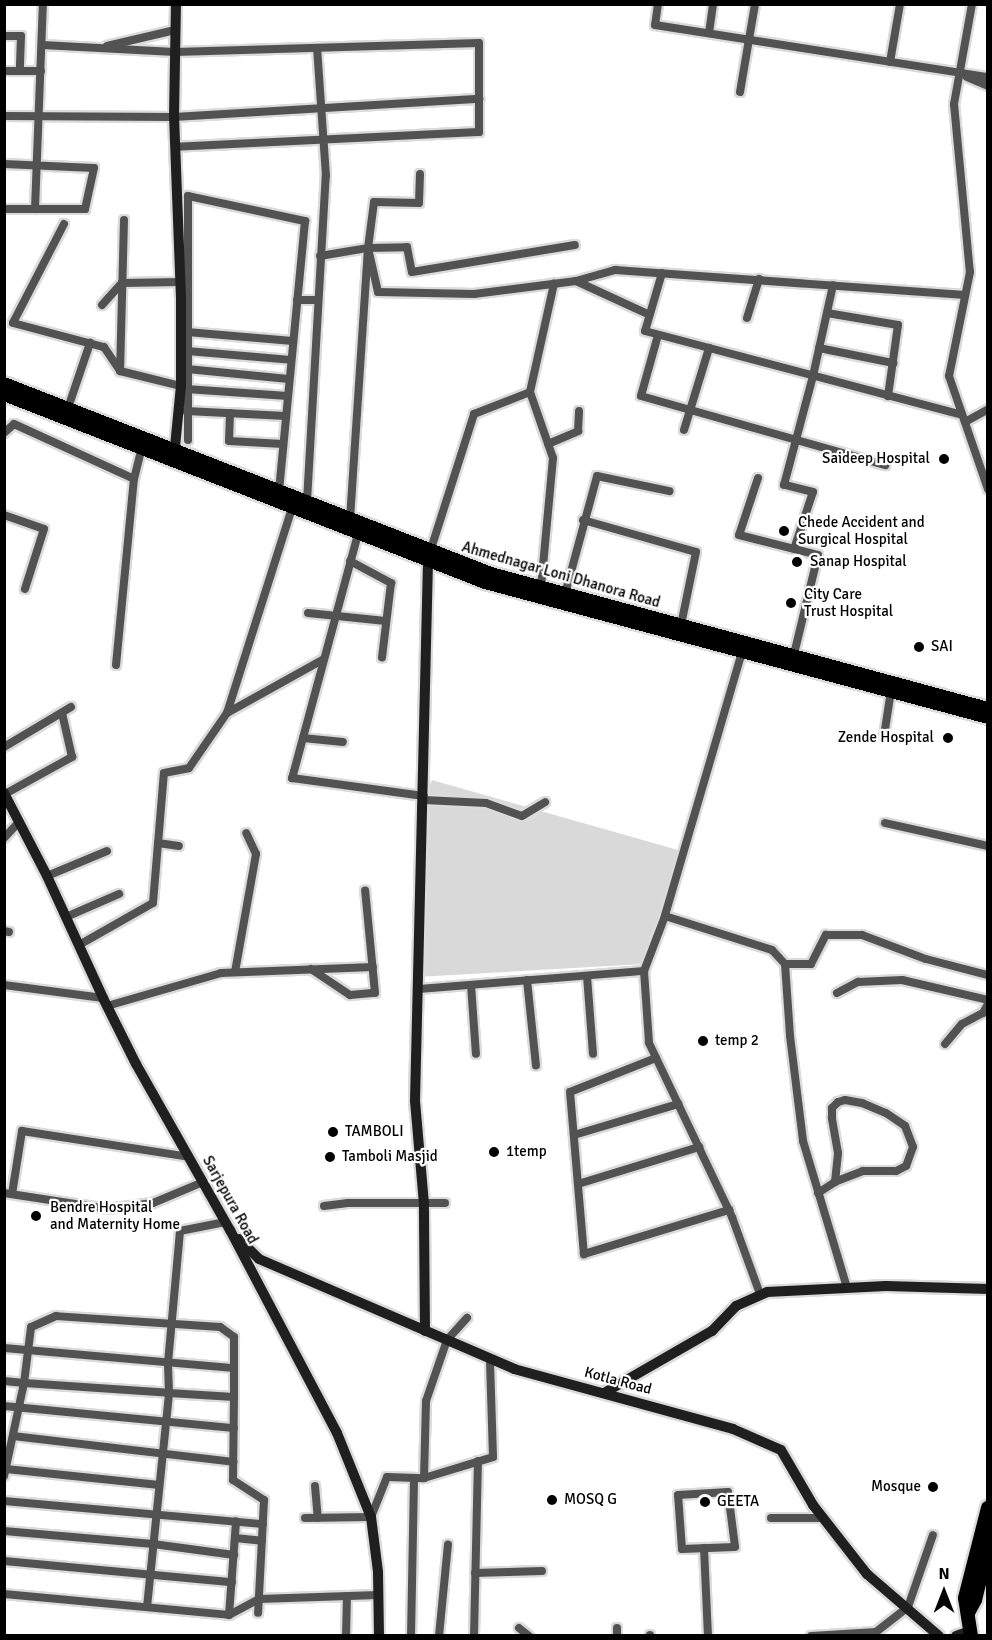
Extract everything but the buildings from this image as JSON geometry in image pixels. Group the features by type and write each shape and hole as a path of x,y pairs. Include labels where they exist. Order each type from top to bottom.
{"highway":[{"path":"971,1633 965,1598 987,1508"},
{"path":"968,1613 975,1600 987,1547"}],"main road":[{"name":"Ahmednagar Loni Dhanora Road","path":"4,383 68,408 174,457 358,534 429,557 987,708"},
{"name":"Ahmednagar Loni Dhanora Road","path":"4,395 141,450 174,457 307,501 495,586 987,718"}],"street":[{"path":"35,209 43,4"},
{"path":"176,4 174,117 188,440"},
{"path":"658,4 655,25 987,77"},
{"path":"709,33 713,4"},
{"path":"740,92 755,4"},
{"path":"890,62 900,4"},
{"path":"972,4 954,104 970,272 949,376 963,418 983,465 987,489"},
{"path":"96,48 175,30"},
{"path":"4,36 21,36 20,71"},
{"path":"42,45 175,52 479,43 479,132 175,147"},
{"path":"307,501 326,176 317,48"},
{"path":"4,72 41,71"},
{"path":"960,74 987,86"},
{"path":"4,116 174,117 479,99"},
{"path":"4,164 94,168 85,209 4,209"},
{"path":"350,519 368,248 374,202 419,203 420,174"},
{"path":"174,457 187,369 188,195 305,221 279,491"},
{"path":"120,371 124,220"},
{"path":"64,224 13,323 104,347 120,371 184,387 288,396"},
{"path":"320,256 368,248 407,247 412,272 575,244"},
{"path":"368,248 378,292 474,294 576,281 615,270 965,295"},
{"path":"662,273 645,332 963,418 987,409"},
{"path":"747,318 759,279"},
{"path":"576,281 650,315"},
{"path":"102,305 122,283 180,282"},
{"path":"541,587 553,458 530,392 554,284"},
{"path":"794,549 813,492 784,485 813,376 832,285"},
{"path":"297,300 318,300"},
{"path":"826,313 898,325 888,396"},
{"path":"187,332 293,341"},
{"path":"658,335 641,396 885,465"},
{"path":"68,408 90,343"},
{"path":"684,430 709,348"},
{"path":"819,348 893,363"},
{"path":"187,351 291,360"},
{"path":"187,369 289,379"},
{"path":"425,1331 424,1204 415,1101 429,557 474,414 530,392"},
{"path":"186,411 286,416"},
{"path":"548,444 578,431 579,411"},
{"path":"230,413 229,441 283,444"},
{"path":"4,433 14,424 134,479"},
{"path":"116,665 134,479 141,450"},
{"path":"565,594 583,520 597,476 669,491"},
{"path":"758,478 739,535 818,555 794,654"},
{"path":"79,945 153,903 164,773 189,768 227,713 292,508"},
{"path":"4,515 44,529 25,589"},
{"path":"583,520 696,552 681,625"},
{"path":"358,534 292,778 424,798 486,803 522,816 544,802"},
{"path":"350,561 391,583 382,657"},
{"path":"308,613 335,618 386,621"},
{"path":"742,652 665,916 644,971 649,1043 729,1210 760,1294"},
{"path":"227,713 324,659"},
{"path":"884,736 891,691"},
{"path":"4,747 71,707"},
{"path":"5,794 72,757 62,713"},
{"path":"303,738 343,742"},
{"name":"Sarjepura Road","path":"5,794 47,876 105,1002 338,1433 371,1517 380,1635"},
{"path":"4,838 20,822"},
{"path":"885,823 987,846"},
{"path":"235,972 256,854 246,833"},
{"path":"158,843 179,846"},
{"path":"47,876 108,851"},
{"path":"311,969 350,995 375,993 365,890"},
{"path":"66,917 118,894"},
{"path":"665,916 772,950 785,964 790,1036 803,1141 847,1288"},
{"path":"785,964 811,964 826,935 862,935 926,959 987,975"},
{"path":"4,985 105,1002 221,973 373,967"},
{"path":"418,989 644,971"},
{"path":"587,976 593,1054"},
{"path":"527,980 536,1066"},
{"path":"837,993 858,982 902,980 987,1002 983,1013 962,1024 945,1044"},
{"path":"471,985 476,1054"},
{"path":"656,1058 570,1092 584,1254 729,1210"},
{"path":"818,1193 835,1182 863,1171 896,1171 906,1166 912,1147 905,1126 875,1108 845,1100 838,1102 832,1107 838,1154 835,1182"},
{"path":"574,1135 678,1104"},
{"path":"189,1157 22,1131 8,1193 108,1209 153,1203 203,1182"},
{"path":"578,1184 699,1147"},
{"path":"324,1206 348,1203 445,1203"},
{"path":"147,1607 169,1393 168,1363 180,1231 228,1226"},
{"name":"Kotla Road","path":"228,1226 258,1259 514,1369 733,1429 781,1450 823,1518 867,1574 939,1635"},
{"path":"604,1393 712,1331 736,1306 760,1294 847,1288 987,1289"},
{"path":"159,1485 5,1472 24,1383 30,1327 56,1316 220,1327 234,1337 233,1480 264,1500 258,1613"},
{"path":"424,1478 426,1401 447,1340 466,1318"},
{"path":"4,1348 234,1368"},
{"path":"305,1518 371,1517 387,1477 424,1478 493,1457 490,1359"},
{"path":"4,1381 234,1397"},
{"path":"4,1406 234,1428"},
{"path":"13,1437 233,1462"},
{"path":"474,1635 478,1461"},
{"path":"411,1635 414,1478"},
{"path":"315,1486 318,1518"},
{"path":"728,1492 735,1547 704,1548 682,1550 678,1495 728,1492"},
{"path":"4,1501 263,1524"},
{"path":"771,1518 823,1518"},
{"path":"229,1615 236,1521"},
{"path":"4,1531 153,1544 234,1555"},
{"path":"811,1635 876,1632 908,1607 933,1535"},
{"path":"235,1538 262,1541"},
{"path":"439,1635 448,1544"},
{"path":"704,1548 708,1635"},
{"path":"4,1561 232,1582"},
{"path":"476,1573 542,1571"},
{"path":"4,1594 229,1615 259,1599 378,1595"},
{"path":"346,1635 347,1596"},
{"path":"519,1628 530,1635"},
{"path":"956,1635 971,1633"}],"shaded area":[{"path":"432,780 685,852 644,964 417,977 424,796"}],"place":[{"name":"Saideep Hospital","path":"944,459"},
{"name":"Chede Accident and Surgical Hospital","path":"784,531"},
{"name":"Sanap Hospital","path":"797,562"},
{"name":"City Care Trust Hospital","path":"791,603"},
{"name":"SAI","path":"919,647"},
{"name":"Zende Hospital","path":"948,738"},
{"name":"temp 2","path":"703,1041"},
{"name":"TAMBOLI","path":"333,1132"},
{"name":"1temp","path":"494,1152"},
{"name":"Tamboli Masjid","path":"330,1157"},
{"name":"Bendre Hospital and Maternity Home","path":"36,1216"},
{"name":"Mosque","path":"933,1487"},
{"name":"MOSQ G","path":"552,1500"},
{"name":"GEETA","path":"705,1502"}]}
